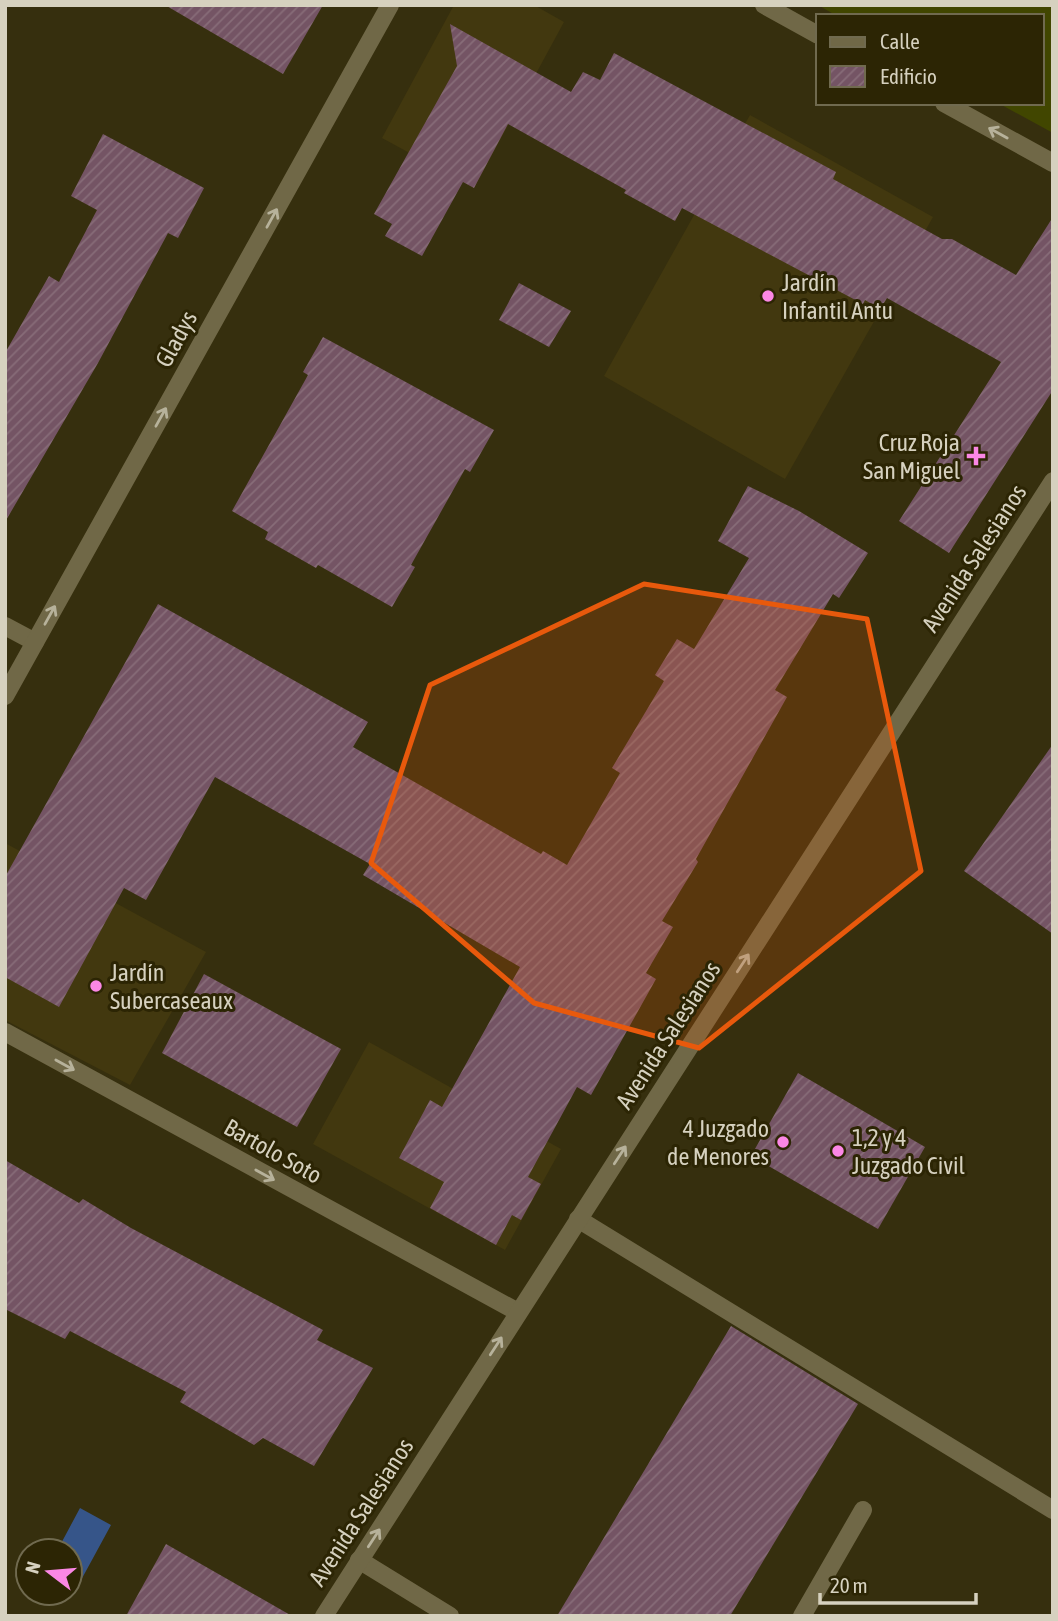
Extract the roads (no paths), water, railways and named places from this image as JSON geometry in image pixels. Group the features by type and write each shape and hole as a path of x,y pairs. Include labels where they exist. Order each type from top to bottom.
{"street":[{"name":"Gladys","path":"5,696 390,5"},
{"path":"764,5 816,34"},
{"path":"948,105 1053,163"},
{"name":"Avenida Salesianos","path":"324,1616 1053,481"},
{"path":"5,626 35,642"},
{"name":"Bartolo Soto","path":"5,1032 518,1312"},
{"path":"578,1219 1053,1510"},
{"path":"802,1616 863,1510"},
{"path":"359,1560 450,1616"}],"water":[{"path":"80,1508 111,1525 84,1575 84,1537 64,1537"}],"place":[{"name":"Jardín Infantil Antu","path":"768,296"},
{"name":"Cruz Roja San Miguel","path":"976,456"},
{"name":"Jardín Subercaseaux","path":"96,986"},
{"name":"4 Juzgado de Menores","path":"783,1142"},
{"name":"1,2 y 4 Juzgado Civil","path":"838,1151"}]}
